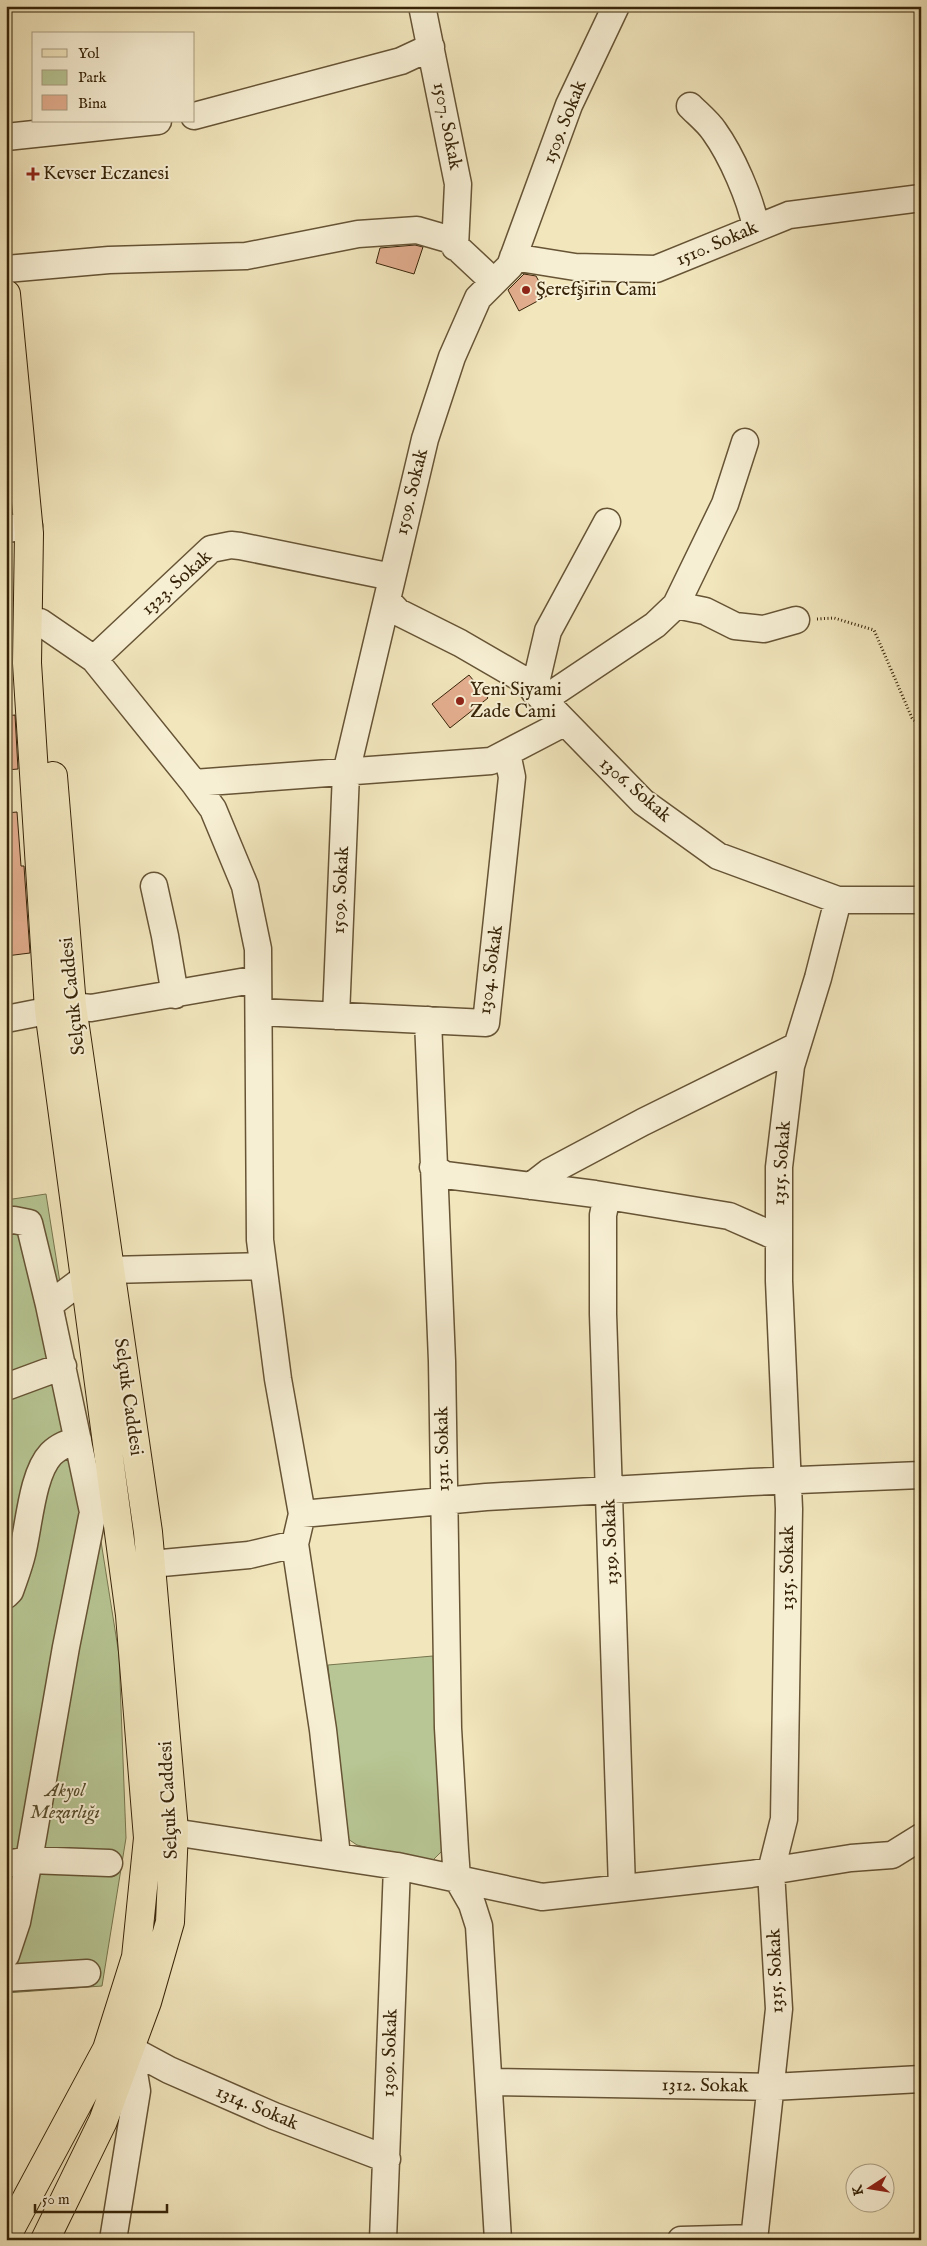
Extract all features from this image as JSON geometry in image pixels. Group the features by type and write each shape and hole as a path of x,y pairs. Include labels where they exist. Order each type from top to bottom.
{"main road":[{"path":"6,294 21,529 27,664 60,1008 97,1274 130,1615 147,1828 136,1957 108,2049 6,2237"},
{"name":"Selçuk Caddesi","path":"21,529 40,622 60,1008"},
{"name":"Selçuk Caddesi","path":"45,2240 103,2121 147,2002 170,1922 174,1830 148,1532 97,1274"}],"street":[{"name":"1507. Sokak","path":"422,6 458,184 455,247"},
{"name":"1509. Sokak","path":"336,1016 346,773 425,439 452,357 478,298 510,266 569,105 616,6"},
{"path":"195,116 401,61 431,47"},
{"path":"690,106 713,130 730,156 753,213 756,227"},
{"path":"6,137 148,122"},
{"name":"1510. Sokak","path":"513,257 575,267 656,270 756,227 789,215 921,198"},
{"path":"6,269 108,260 246,256 358,234 417,230 448,240 494,282"},
{"path":"538,696 655,625 676,605 726,504 745,442"},
{"path":"538,696 548,631 607,522"},
{"name":"1323. Sokak","path":"94,659 211,549 231,545 240,546 389,588"},
{"name":"1306. Sokak","path":"389,588 398,612 460,643 524,680 643,802 718,856 838,900 921,900"},
{"path":"676,605 705,611 735,626 764,629 796,620"},
{"path":"40,622 94,659 194,783 213,809 245,886 258,949 260,1240 278,1379 302,1514 295,1544 323,1730 337,1856"},
{"path":"194,783 491,761 564,723"},
{"name":"1304. Sokak","path":"259,1012 486,1023 512,777 507,752"},
{"path":"154,886 175,995"},
{"name":"1315. Sokak","path":"754,2239 779,2009 771,1871 784,1819 788,1481 781,1348 779,1167 791,1066 818,978 838,900"},
{"path":"6,1019 60,1008 91,1008 175,995 258,979"},
{"name":"1311. Sokak","path":"428,1020 442,1361 448,1728 457,1878"},
{"path":"531,1186 549,1172 643,1122 797,1046"},
{"path":"433,1167 445,1175 607,1196 729,1216 779,1238"},
{"name":"1319. Sokak","path":"607,1196 603,1214 603,1314 622,1888"},
{"path":"6,1221 14,1220 28,1223 63,1366 93,1512 66,1647 18,1862 17,1922 6,1955"},
{"path":"49,1305 97,1274 263,1266"},
{"path":"6,1387 63,1366"},
{"path":"6,1596 22,1558 32,1504 42,1471 50,1455 61,1446 78,1440"},
{"path":"302,1514 443,1501 921,1475"},
{"path":"151,1564 249,1555 295,1544"},
{"path":"147,1828 174,1830 397,1866 542,1897 771,1871 851,1858 892,1855 920,1838"},
{"path":"18,1862 110,1862"},
{"name":"1309. Sokak","path":"383,2240 397,1866"},
{"path":"457,1878 472,1904 479,1926 498,2240"},
{"path":"6,1978 87,1973"},
{"path":"113,2240 137,2091 130,2049"},
{"name":"1314. Sokak","path":"130,2049 169,2070 274,2116 387,2159"},
{"name":"1312. Sokak","path":"488,2082 772,2087 921,2079"},
{"path":"681,2240 754,2239"}],"path":[{"path":"796,620 834,618 874,630 912,718 921,728"}],"green space":[{"name":"Akyol Mezarlığı","path":"46,1194 119,1655 126,1838 102,1986 6,1993 6,1200"},
{"path":"433,1656 444,1849 433,1860 421,1861 357,1845 345,1837 328,1665"}],"building":[{"path":"415,245 423,247 414,274 376,263 380,248"},
{"name":"Şerefşirin Cami","path":"524,274 536,276 547,296 519,311 508,290"},
{"name":"Yeni Siyami Zade Cami","path":"469,675 488,698 450,728 432,704"},
{"path":"15,715 18,769 6,770 6,716"},
{"path":"17,812 21,866 24,866 30,953 6,956 6,813"}],"place":[{"name":"Kevser Eczanesi","path":"33,174"},
{"name":"Şerefşirin Cami","path":"526,290"},
{"name":"Yeni Siyami Zade Cami","path":"460,701"}]}
